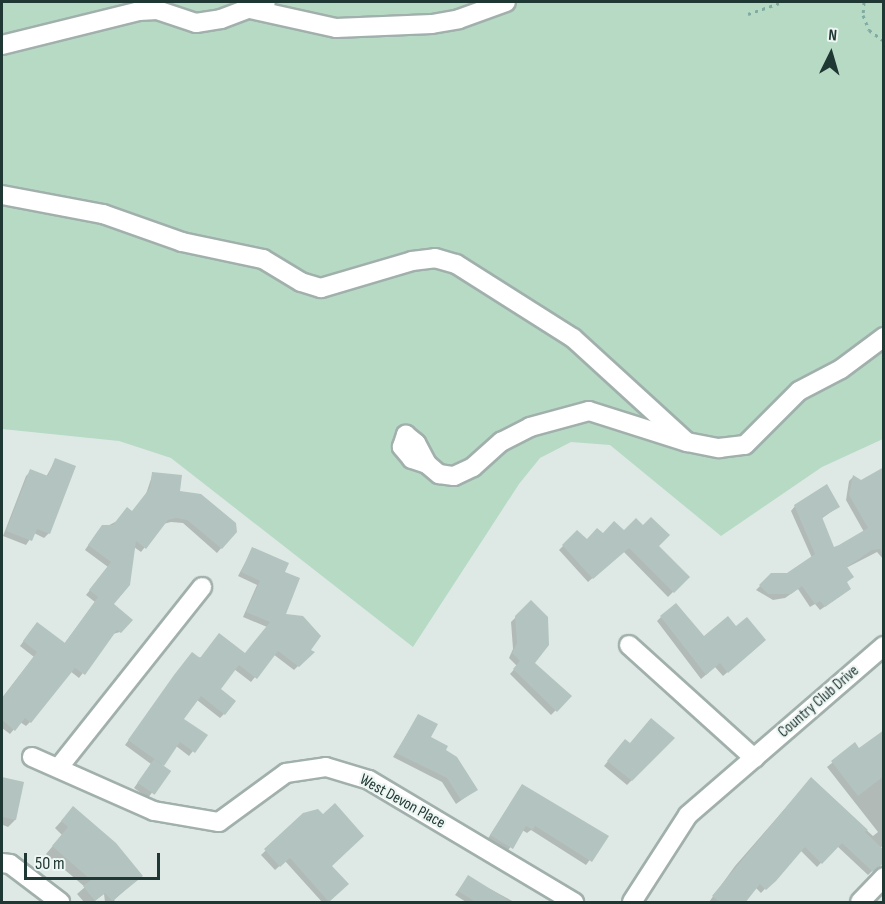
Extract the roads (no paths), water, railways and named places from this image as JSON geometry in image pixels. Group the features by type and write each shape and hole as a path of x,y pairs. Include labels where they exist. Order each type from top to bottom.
{"street":[{"path":"2,45 139,11 157,10 196,23 258,5 336,28 432,24 459,19 506,2"},
{"path":"2,195 103,214 182,242 263,259 302,282 321,288 412,261 435,258 456,264 573,338 687,442"},
{"path":"428,464 439,474 454,476 472,467 501,442 530,427 589,411 687,442 719,448 745,445 799,391 841,369 884,337"},
{"path":"59,767 202,587"},
{"path":"629,645 754,758"},
{"name":"Country Club Drive","path":"632,903 688,814 884,645"},
{"name":"West Devon Place","path":"32,757 154,811 219,822 286,773 326,767 369,780 574,903"},
{"path":"2,864 10,864 60,903"},
{"path":"860,903 884,877"}]}
